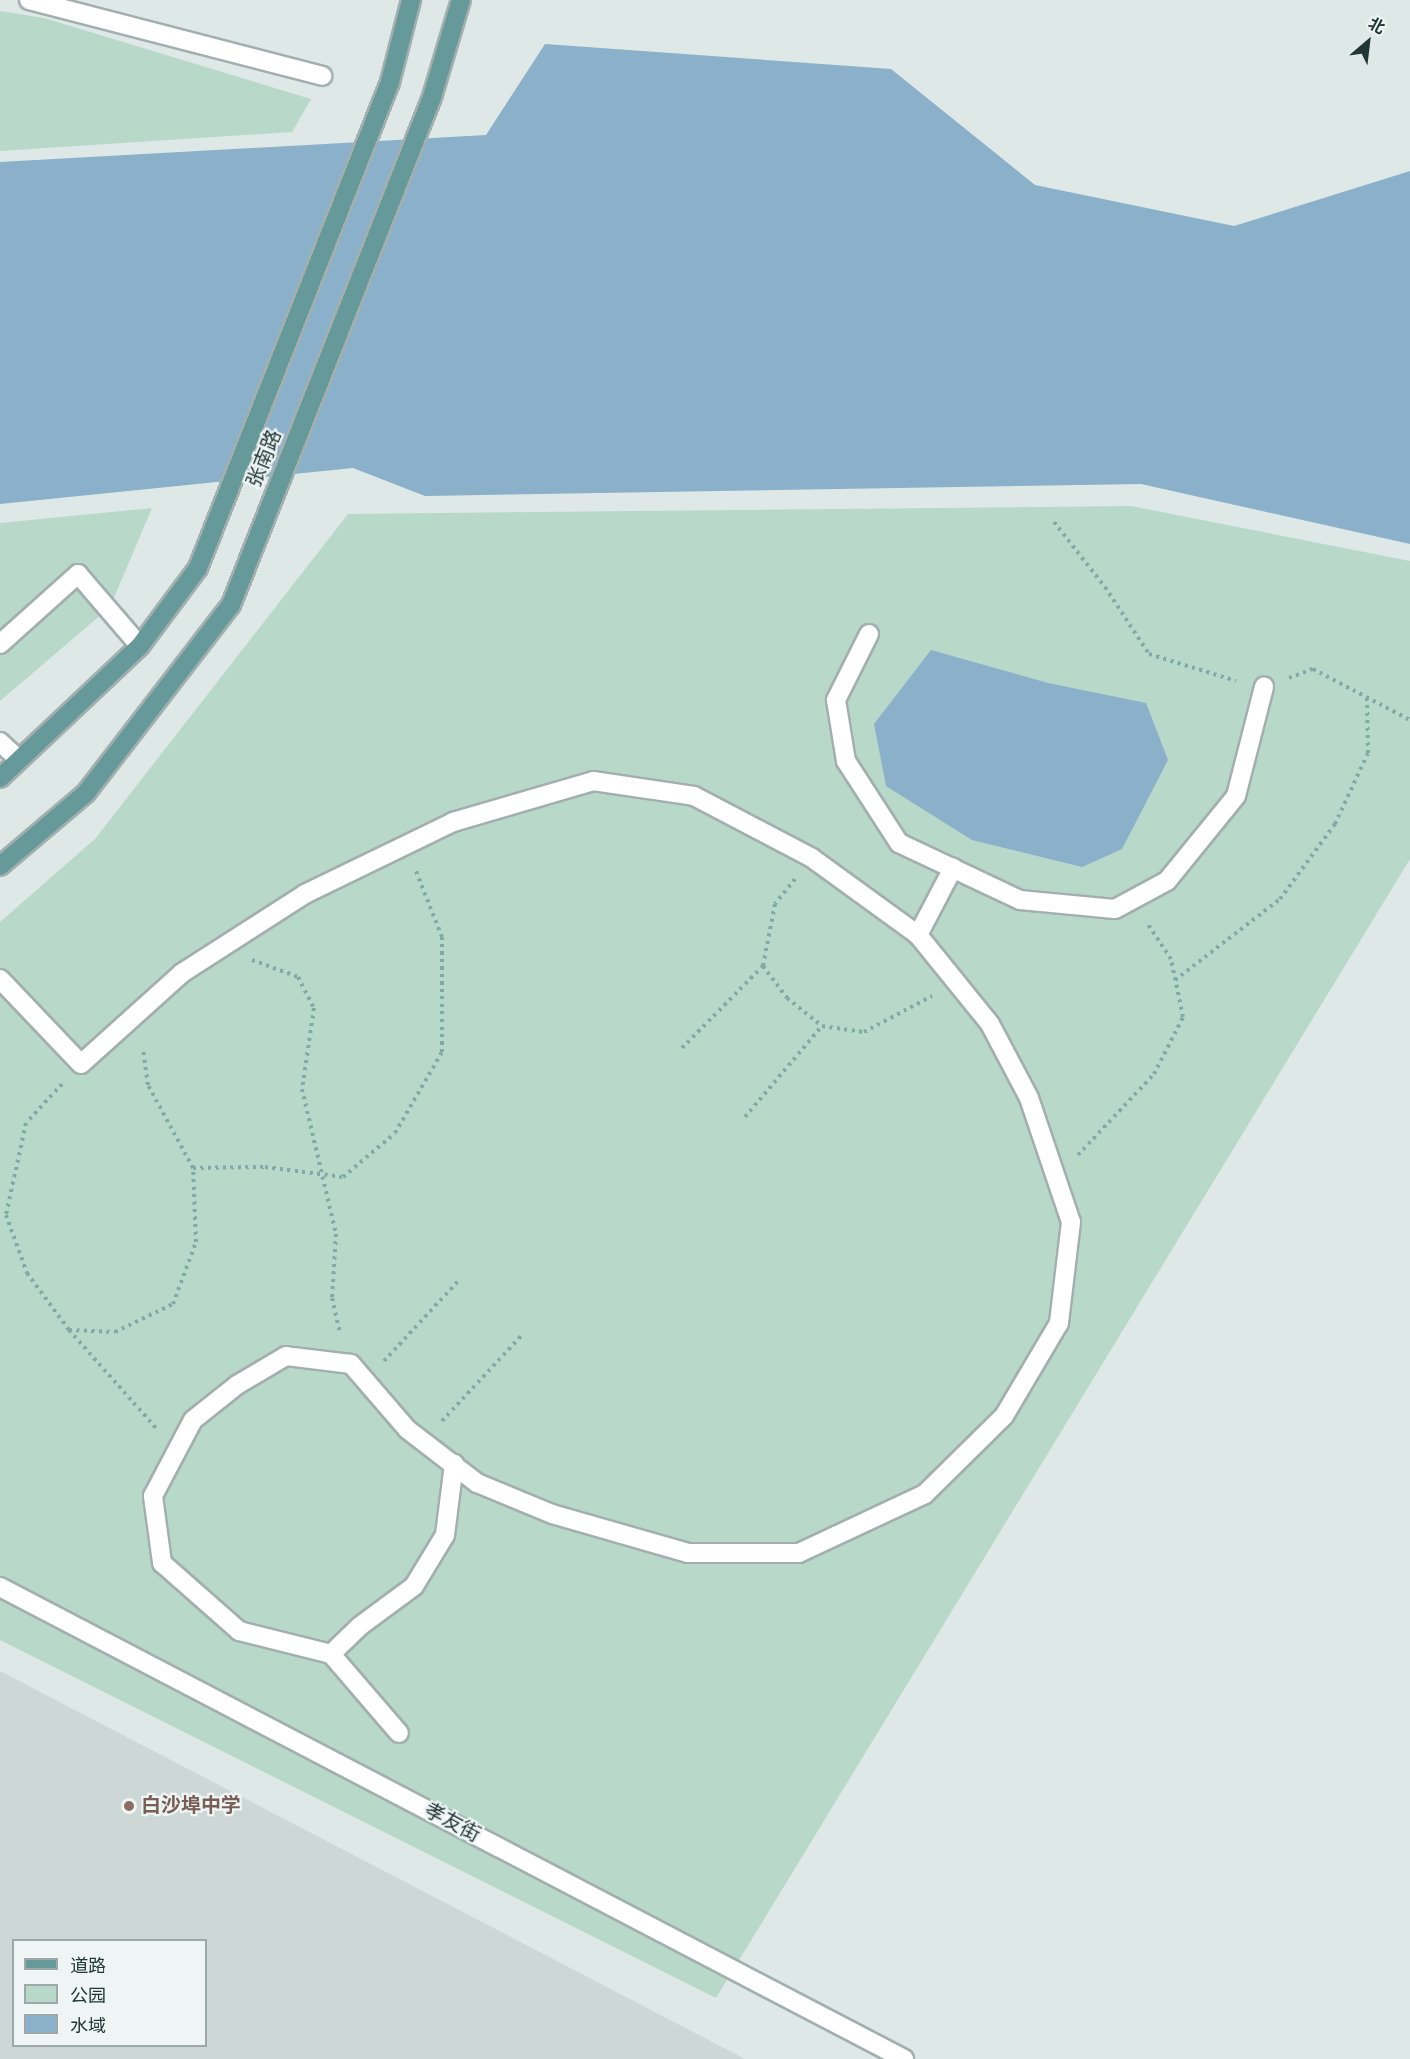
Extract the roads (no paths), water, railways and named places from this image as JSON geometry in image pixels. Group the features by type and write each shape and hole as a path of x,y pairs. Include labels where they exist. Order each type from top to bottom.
{"main road":[{"name":"张南路","path":"0,778 140,646 198,568 390,82 411,0"},
{"name":"张南路","path":"0,866 86,793 231,605 432,97 460,0"}],"street":[{"path":"29,0 322,76"},
{"path":"0,644 78,574 140,646"},
{"path":"868,634 836,700 846,762 899,843 1020,900 1115,909 1167,880 1236,796 1264,687"},
{"path":"0,742 19,760"},
{"path":"0,979 81,1064 182,973 305,894 453,822 593,781 694,796 812,858 918,935 990,1024 1029,1098 1071,1222 1059,1323 1004,1416 925,1494 798,1553 688,1553 552,1514 477,1483 423,1441 351,1364 286,1356 237,1385 193,1420 153,1496 162,1563 239,1631 331,1654 399,1733"},
{"path":"918,935 953,868"},
{"path":"331,1654 360,1626 414,1586 445,1535 454,1464"},
{"name":"孝友街","path":"0,1587 904,2059"}],"water":[{"path":"545,44 891,69 1035,185 1234,226 1410,171 1410,544 1141,484 425,496 353,468 0,504 0,162 486,135"},
{"path":"931,650 1048,683 1146,703 1168,760 1122,849 1082,867 972,840 886,786 874,724"}],"place":[{"name":"白沙埠中学","path":"129,1806"}]}
